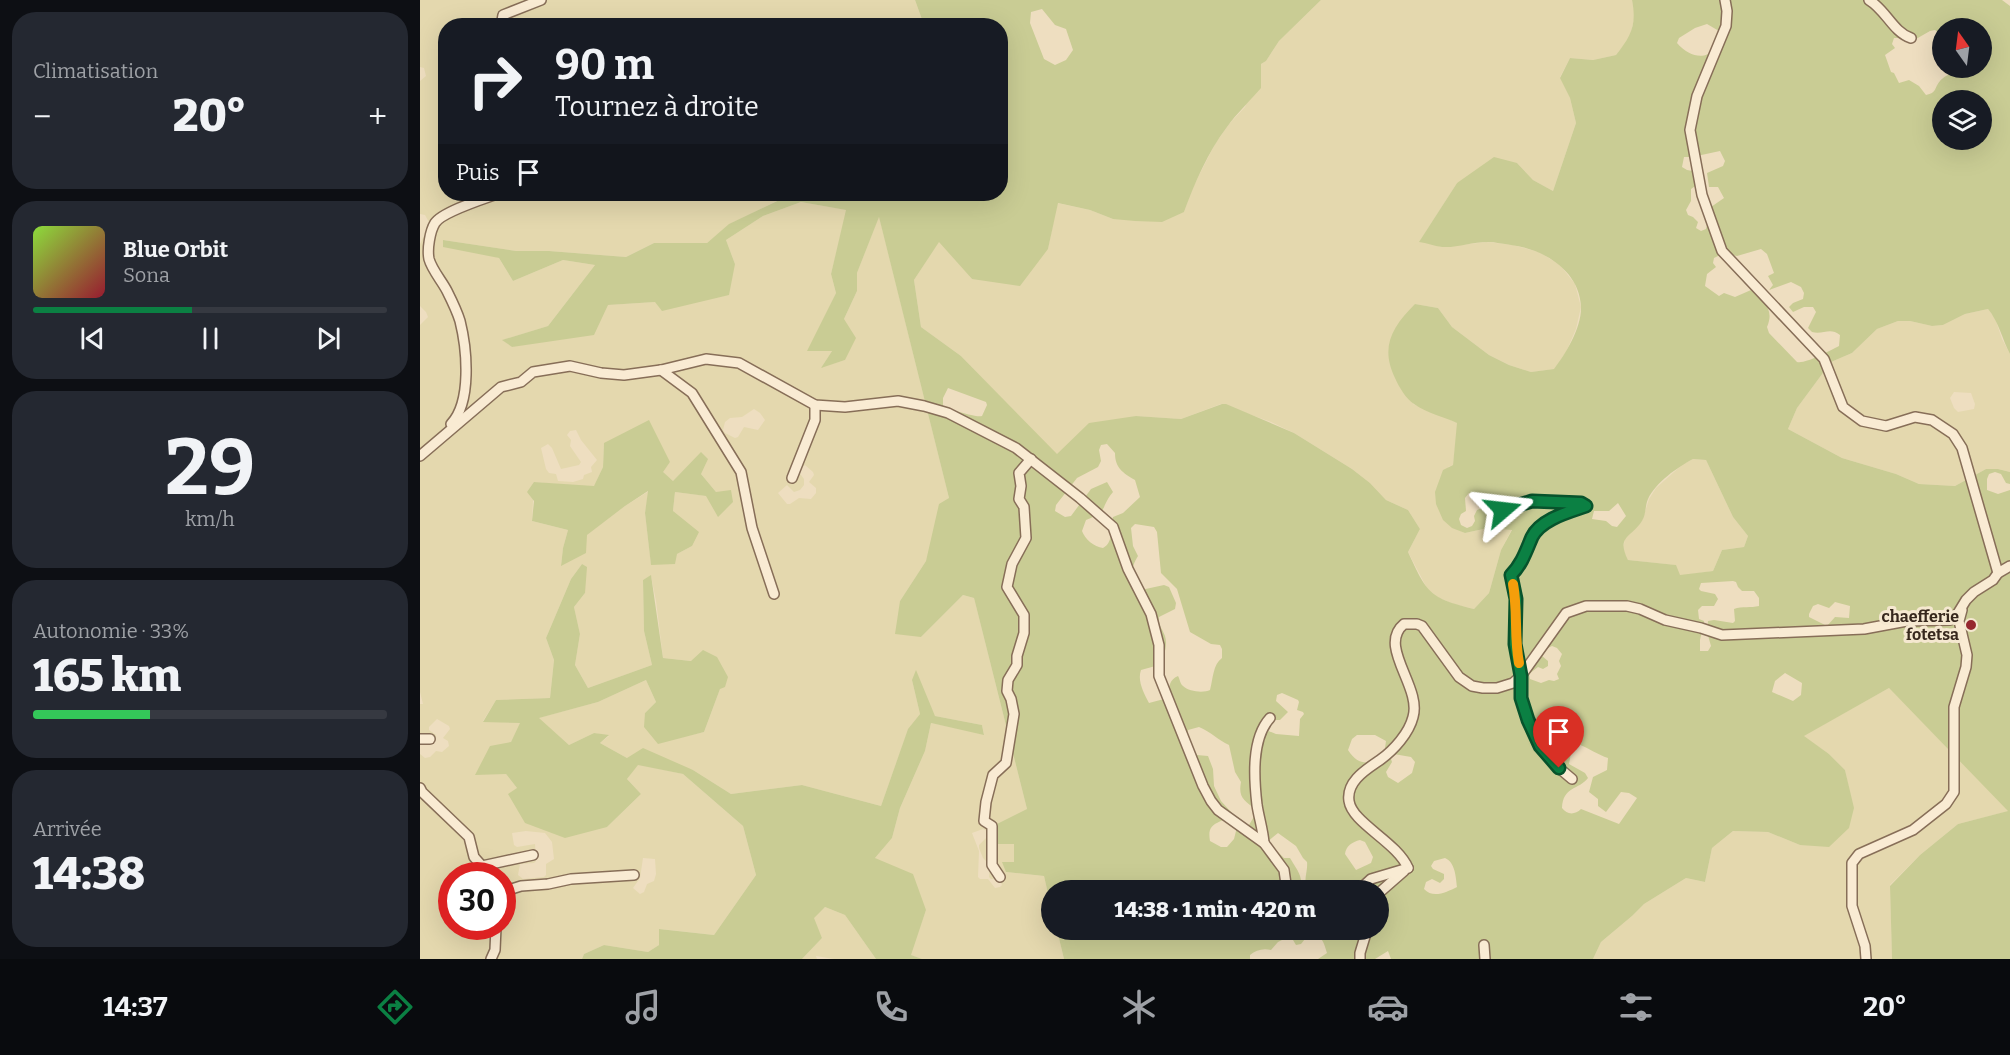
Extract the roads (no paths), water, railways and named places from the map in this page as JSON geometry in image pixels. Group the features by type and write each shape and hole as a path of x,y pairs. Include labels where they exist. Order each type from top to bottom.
{"street":[{"path":"502,18 503,15 541,0"},
{"path":"1725,0 1726,26 1697,96 1690,130 1702,195 1722,250 1824,359 1843,407 1862,422 1886,426 1915,417 1932,420 1953,434 1962,448 1998,573"},
{"path":"1869,0 1879,6 1896,29 1911,38"},
{"path":"423,453 456,419 463,402 466,382 460,320 429,258 430,238 435,222 445,215 480,201"},
{"path":"423,453 501,387 521,382 533,372 570,366 601,373 624,375 661,370 706,359 739,363 808,399 815,405 845,407 898,402 948,413 1016,447 1113,527 1128,569 1151,614 1159,645 1159,675 1203,786 1218,810 1264,843 1284,870 1285,880"},
{"path":"661,370 692,393 741,472 753,528 774,594"},
{"path":"792,478 815,420 815,405"},
{"path":"1000,877 992,865 992,826 984,821 993,775 1006,763 1014,714 1007,690 1008,680 1017,665 1017,656 1024,633 1024,615 1007,587 1012,564 1026,538 1024,507 1019,499 1021,486 1019,473 1031,459"},
{"path":"1491,508 1503,510 1532,501 1581,503 1586,506 1564,513 1539,528 1519,567 1511,575 1516,599 1515,644 1521,676 1521,698 1540,746 1572,779"},
{"path":"1408,868 1404,857 1397,849 1356,815 1349,799 1349,793 1358,776 1391,750 1406,734 1412,723 1415,711 1412,688 1397,654 1395,642 1396,633 1404,624 1422,626 1459,677 1472,686 1497,688 1513,683 1521,676 1566,613 1586,606 1627,606 1665,620 1722,635 1864,629 1906,621 1955,618 1966,600 2010,566"},
{"path":"1866,959 1867,950 1852,906 1852,863 1859,854 1913,830 1946,804 1954,792 1952,766 1954,708 1966,667 1967,655 1959,621 1966,600"},
{"path":"1264,843 1257,803 1255,761 1257,740 1270,718"},
{"path":"420,788 469,837 477,862"},
{"path":"511,862 532,855"},
{"path":"1370,880 1408,868"},
{"path":"1389,884 1408,868"},
{"path":"516,888 548,885 571,879 634,874"},
{"path":"496,940 496,956"},
{"path":"1360,959 1364,940"},
{"path":"1484,945 1485,959"}],"place":[{"name":"chaefferie fotetsa","path":"1971,625"}]}
